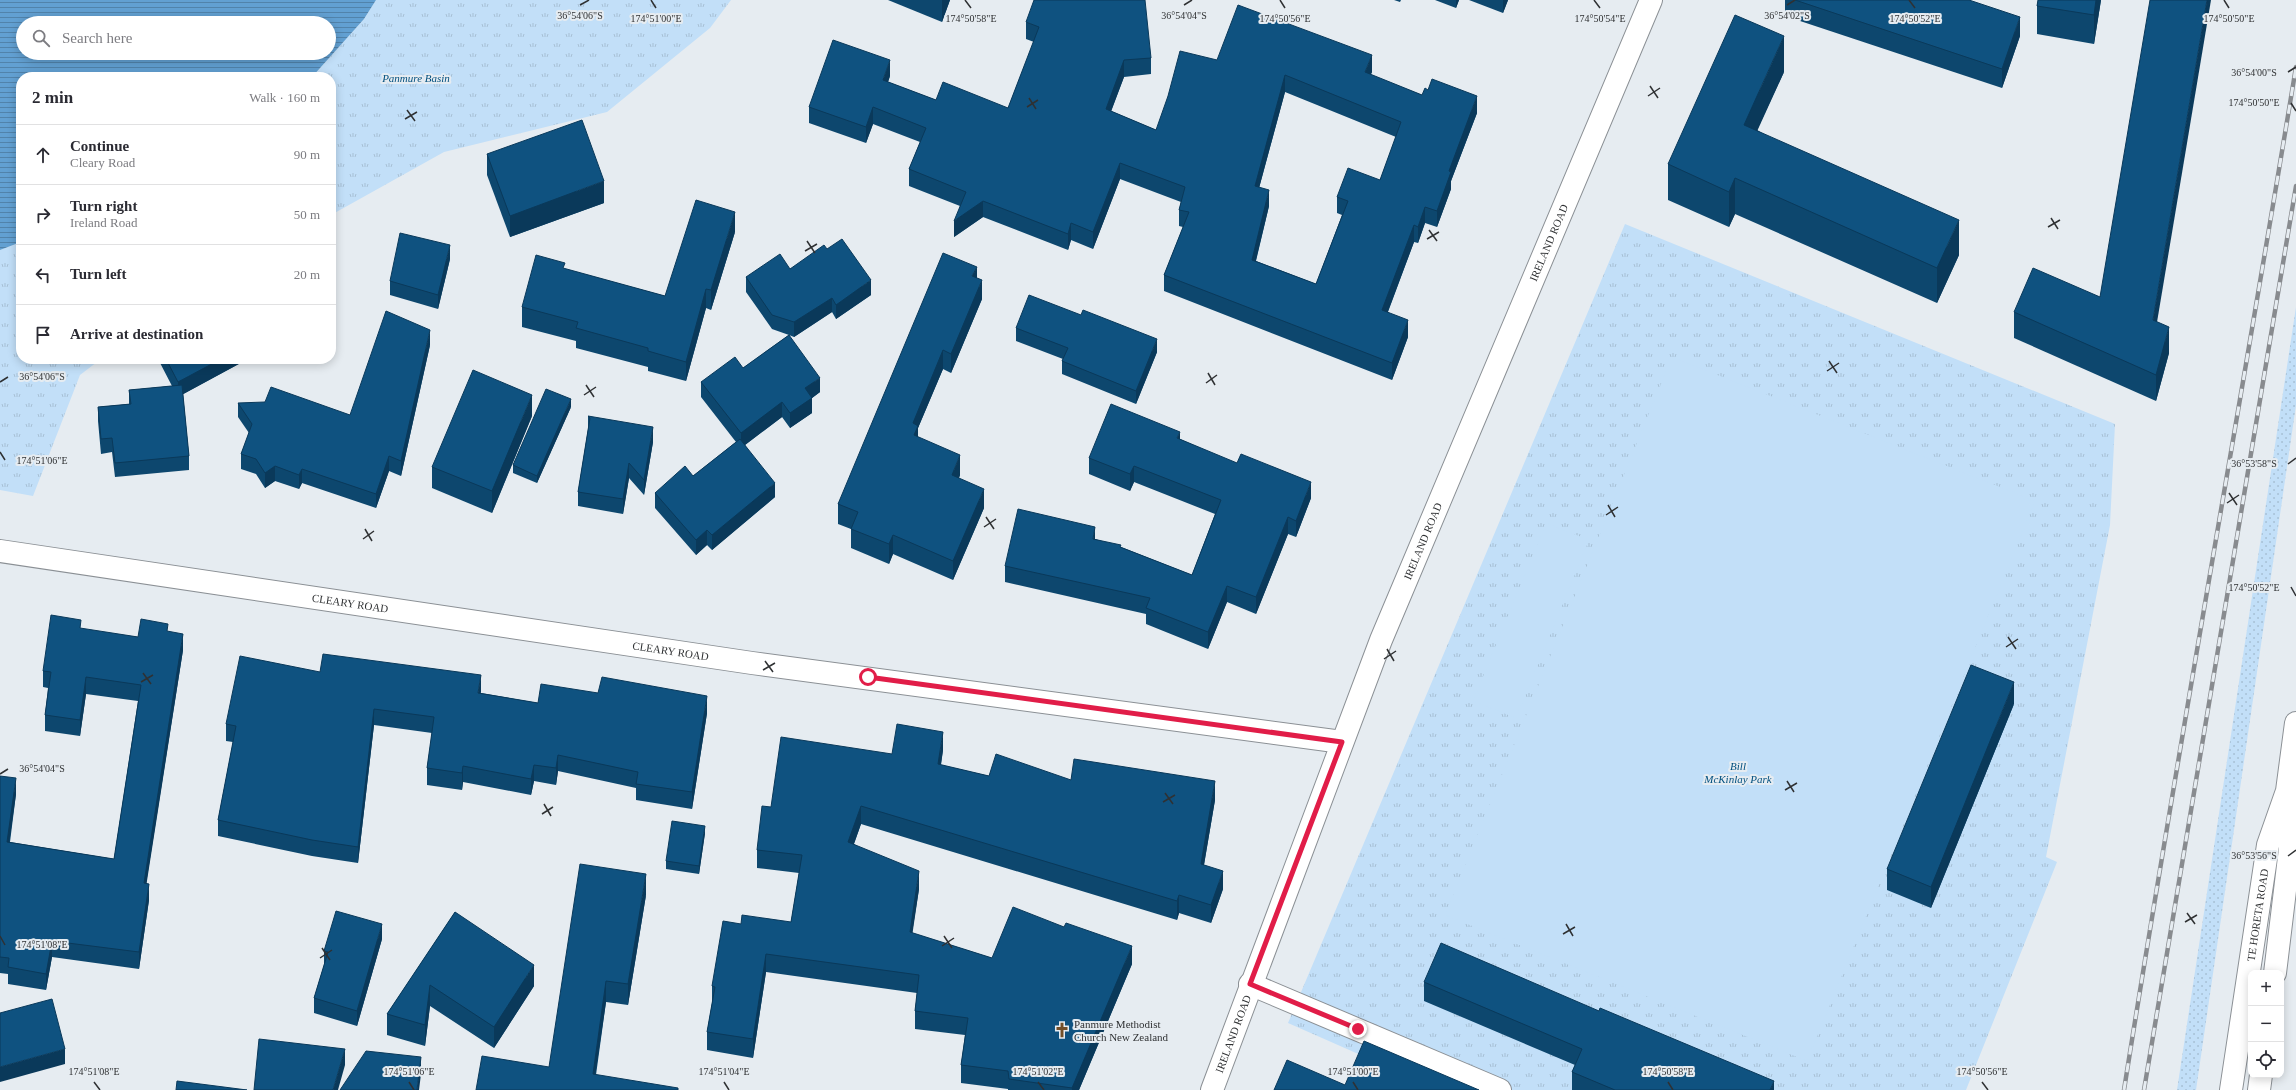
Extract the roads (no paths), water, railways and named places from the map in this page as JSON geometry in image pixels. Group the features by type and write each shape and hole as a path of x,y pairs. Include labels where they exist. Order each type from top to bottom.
{"street":[{"name":"IRELAND ROAD","path":"1212,1090 1250,984 1384,633 1651,0"},
{"name":"CLEARY ROAD","path":"0,551 745,662 1342,742"},
{"name":"TE HORETA ROAD","path":"2275,970 2290,849 2287,791 2296,723"},
{"name":"TE HORETA ROAD","path":"2231,1090 2268,845 2287,791"},
{"path":"1250,984 1500,1090"},
{"path":"2259,1090 2261,1078"}],"water":[{"path":"0,0 376,0 364,19 336,50 336,16 16,16 16,60 327,60 316,72 16,72 16,244 0,250"}],"railway":[{"path":"2124,1090 2296,67"},
{"path":"2144,1090 2296,186"}],"place":[{"name":"Panmure Methodist Church New Zealand","path":"1062,1030"}],"park label":[{"name":"Panmure Basin","path":"416,78"},
{"name":"Bill McKinlay Park","path":"1738,772"}]}
